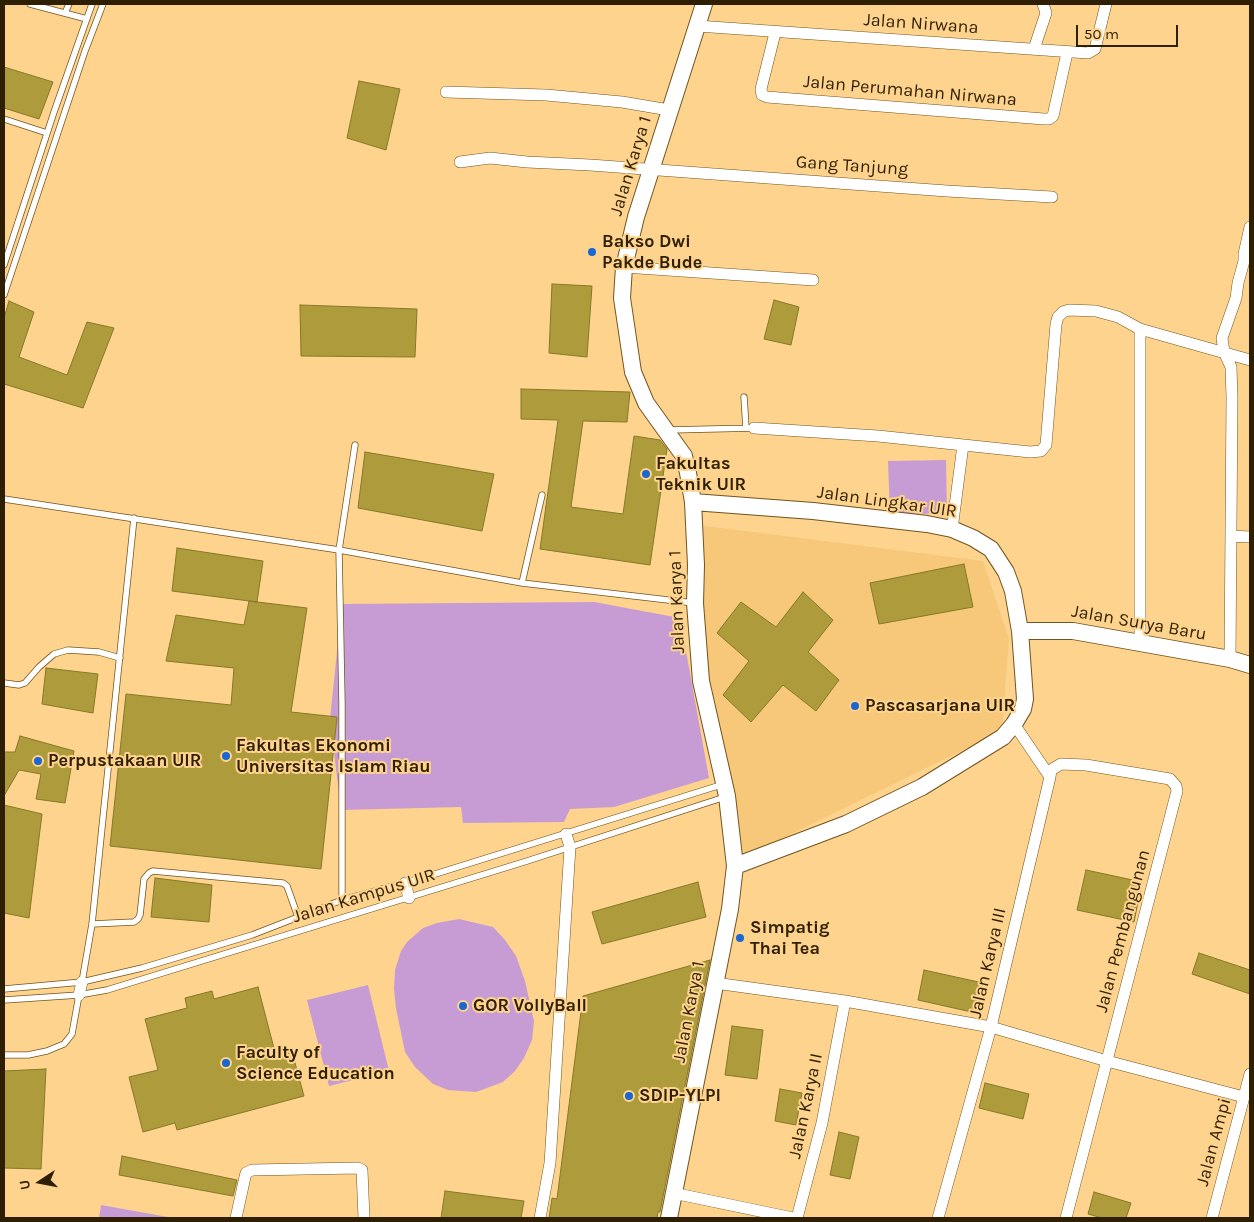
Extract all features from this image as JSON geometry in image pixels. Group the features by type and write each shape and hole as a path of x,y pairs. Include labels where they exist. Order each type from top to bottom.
{"street":[{"name":"Jalan Karya 1","path":"669,1218 730,908 735,866 726,790 703,697 695,603 696,565 693,502 684,456 646,403 633,372 622,298 624,267 636,217 704,4"},
{"path":"1034,49 1046,12 1042,4"},
{"name":"Jalan Nirwana","path":"697,26 775,33 1088,53 1094,49 1106,4"},
{"name":"Jalan Perumahan Nirwana","path":"775,33 761,89 762,95 767,97 1049,119 1053,116 1067,53"},
{"path":"446,92 546,95 622,102 669,110"},
{"name":"Gang Tanjung","path":"460,162 490,158 1052,197"},
{"path":"1230,659 1232,398 1231,367 1224,352 1222,338 1236,298 1238,283 1247,262 1244,254 1250,227"},
{"path":"624,267 813,280"},
{"path":"750,428 878,436 1037,452 1046,446 1056,324 1058,317 1063,312 1096,311 1118,317 1140,329 1250,360"},
{"path":"1140,329 1140,643"},
{"path":"952,529 963,445"},
{"name":"Jalan Lingkar UIR","path":"693,502 812,511 927,524 952,529 974,538 991,549 1006,572 1013,591 1020,632 1025,699 1014,724 1003,737 922,787 846,824 735,866"},
{"path":"1231,536 1250,537"},
{"name":"Jalan Surya Baru","path":"1020,632 1074,631 1230,659 1250,665"},
{"path":"1014,724 1050,777"},
{"name":"Jalan Pembangunan","path":"1050,777 1051,770 1061,764 1086,765 1170,780 1176,786 1177,791 1066,1218"},
{"name":"Jalan Karya III","path":"938,1218 991,1027 1050,777"},
{"path":"540,1218 550,1163 570,847 566,834"},
{"path":"404,883 409,898"},
{"path":"79,995 82,982"},
{"path":"715,983 845,1001 991,1027 1107,1061 1244,1097"},
{"name":"Jalan Karya II","path":"797,1218 822,1123 845,1001"},
{"name":"Jalan Ampi","path":"1212,1218 1250,1074"},
{"path":"236,1218 245,1177 252,1170 358,1168 362,1170 364,1218"},
{"path":"673,1193 793,1218"}],"lane":[{"path":"30,4 87,19"},
{"path":"65,13 69,4"},
{"path":"4,264 92,4"},
{"path":"4,295 81,61 103,4"},
{"path":"4,119 47,133"},
{"path":"666,430 750,428 744,397"},
{"path":"342,900 342,704 339,550 355,446"},
{"path":"522,583 542,495"},
{"path":"4,499 339,550 522,583 695,603"},
{"path":"82,982 92,924 134,518"},
{"path":"4,683 19,685 25,683 38,667 54,654 68,650 99,652 120,658"},
{"name":"Jalan Kampus UIR","path":"4,989 82,982 142,968 252,935 342,900 566,834 726,790"},
{"name":"Jalan Kampus UIR","path":"4,1000 79,995 107,990 570,847 726,790"},
{"path":"92,924 134,922 138,920 144,879 153,871 283,883 287,886 298,917"},
{"path":"4,1055 28,1055 47,1051 64,1044 72,1034 79,995"}],"shaded area":[{"path":"946,460 947,513 890,515 888,461"},
{"name":"Pascasarjana UIR","path":"697,525 983,561 1009,639 1002,731 742,858 701,681"},
{"path":"594,602 680,618 709,778 614,807 570,809 564,822 463,823 461,807 341,810 330,719 342,604"},
{"name":"GOR VollyBall","path":"459,919 493,927 505,940 516,956 525,981 534,1021 532,1040 524,1058 515,1071 503,1082 476,1092 448,1090 433,1084 415,1067 405,1052 394,989 395,970 401,951 407,942 423,928"},
{"path":"368,985 389,1071 329,1086 307,1000"},
{"path":"101,1205 168,1217 168,1218 99,1218"}],"building":[{"path":"4,67 53,82 39,119 4,108"},
{"path":"359,81 400,89 386,150 347,138"},
{"path":"552,284 592,286 587,357 549,353"},
{"path":"774,300 799,307 791,345 764,339"},
{"path":"9,301 34,312 19,357 67,375 87,322 114,328 83,408 4,384 4,318"},
{"path":"300,305 417,309 415,357 301,356"},
{"name":"Fakultas Teknik UIR","path":"521,389 630,392 627,422 583,421 571,507 623,514 634,436 660,440 667,449 650,565 540,549 558,420 521,419"},
{"path":"365,452 494,474 482,531 358,508"},
{"path":"177,548 263,561 257,602 172,591"},
{"path":"964,564 973,607 879,624 870,583"},
{"path":"803,592 833,620 808,652 839,680 816,711 783,685 751,722 723,695 749,661 717,633 741,602 776,627"},
{"name":"Fakultas Ekonomi Universitas Islam Riau","path":"249,601 307,608 291,712 337,717 321,869 110,846 126,694 231,705 234,668 166,661 176,615 244,625"},
{"path":"46,668 98,674 93,713 42,704"},
{"name":"Perpustakaan UIR","path":"20,736 74,751 65,803 36,799 41,774 19,770 4,796 4,752 15,752"},
{"path":"4,805 42,814 29,918 4,913"},
{"path":"1086,870 1142,882 1134,922 1077,910"},
{"path":"155,878 212,885 209,922 151,917"},
{"path":"698,882 706,917 602,944 592,912"},
{"path":"1199,953 1250,970 1250,994 1192,974"},
{"name":"SDIP-YLPI","path":"710,960 660,1212 658,1212 657,1218 549,1218 552,1198 557,1199 583,996"},
{"path":"924,970 983,983 976,1013 918,1000"},
{"name":"Faculty of Science Education","path":"258,987 276,1056 292,1052 304,1096 177,1130 175,1123 143,1132 129,1077 158,1070 145,1019 187,1008 185,998 212,991 214,999"},
{"path":"732,1026 763,1030 757,1079 725,1075"},
{"path":"46,1069 41,1169 4,1168 4,1071"},
{"path":"985,1083 1029,1094 1023,1119 979,1108"},
{"path":"780,1089 802,1093 796,1125 775,1121"},
{"path":"839,1132 859,1137 850,1179 830,1175"},
{"path":"122,1156 237,1180 233,1196 119,1175"},
{"path":"445,1191 524,1201 521,1218 441,1218"},
{"path":"1094,1192 1131,1203 1126,1218 1102,1218 1088,1214"}],"place":[{"name":"Bakso Dwi Pakde Bude","path":"592,252"},
{"name":"Fakultas Teknik UIR","path":"646,474"},
{"name":"Pascasarjana UIR","path":"855,706"},
{"name":"Fakultas Ekonomi Universitas Islam Riau","path":"226,756"},
{"name":"Perpustakaan UIR","path":"38,761"},
{"name":"Simpatig Thai Tea","path":"740,938"},
{"name":"GOR VollyBall","path":"463,1006"},
{"name":"Faculty of Science Education","path":"226,1063"},
{"name":"SDIP-YLPI","path":"629,1096"}]}
